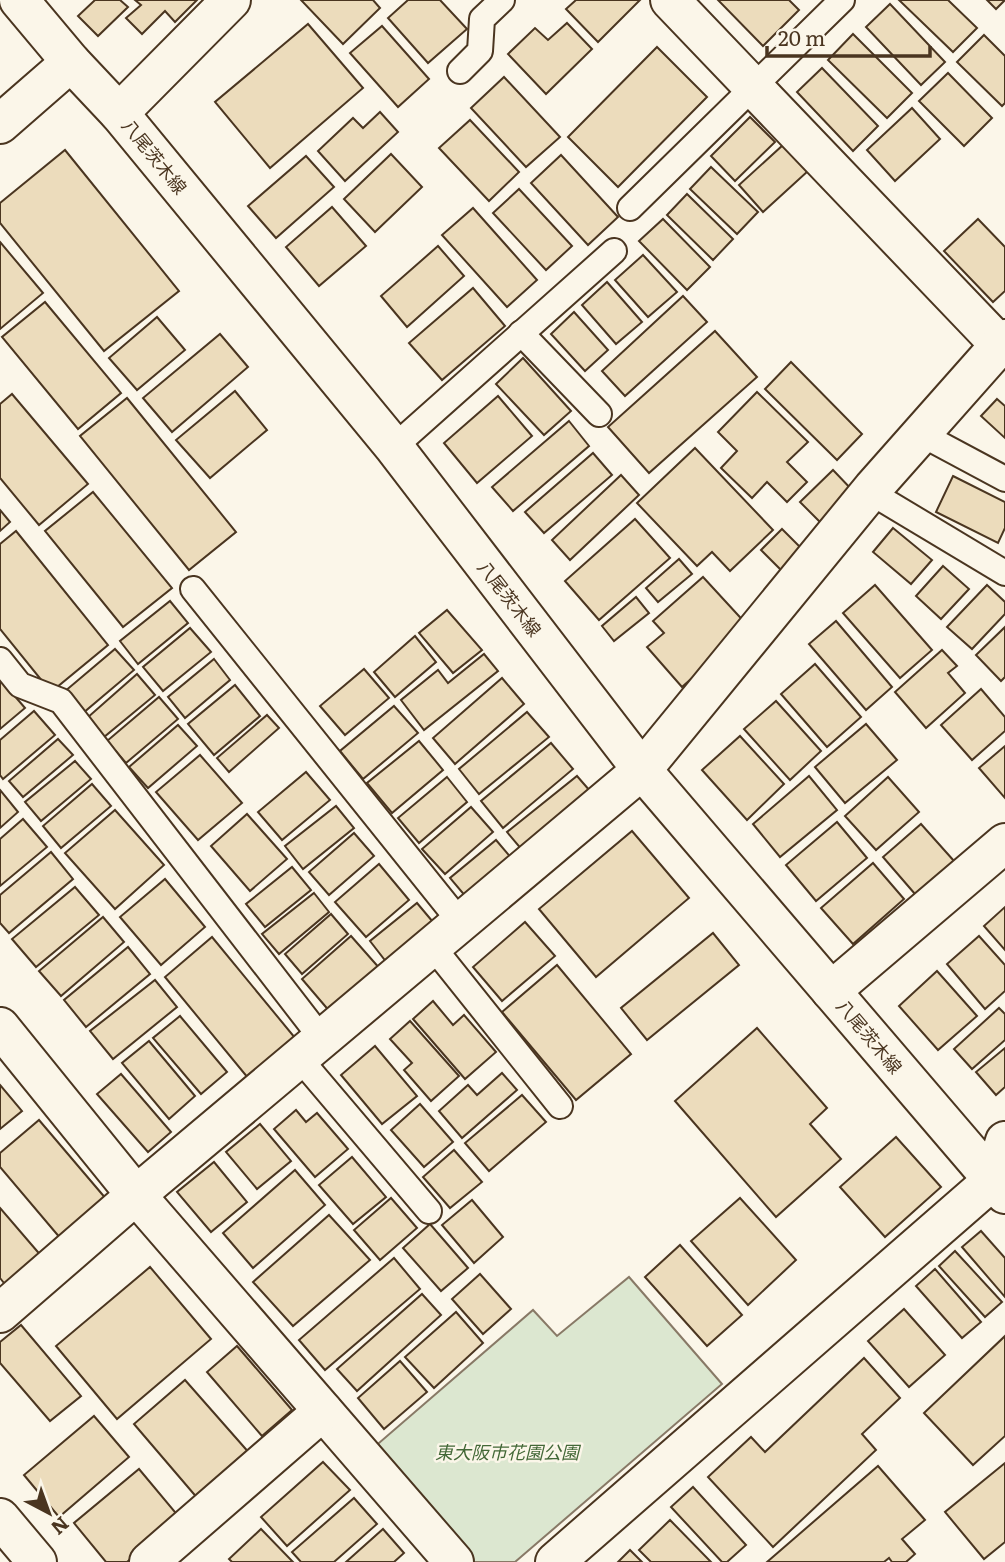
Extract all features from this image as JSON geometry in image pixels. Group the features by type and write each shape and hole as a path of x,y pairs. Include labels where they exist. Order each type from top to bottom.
{"street":[{"name":"八尾茨木線","path":"19,0 71,62 119,113 394,447 642,770 999,1187"},
{"path":"119,113 231,0"},
{"path":"0,1313 136,1195 642,770 870,492 1002,342 670,0"},
{"path":"0,124 71,62"},
{"path":"831,990 1005,843"},
{"path":"0,1027 136,1195 453,1562"},
{"path":"555,1562 999,1187 1005,1141"},
{"path":"149,1562 323,1411"},
{"path":"0,1518 37,1562"}],"lane":[{"path":"460,71 480,51 482,19 502,0"},
{"path":"630,208 842,0"},
{"path":"394,447 614,251"},
{"path":"522,333 599,414"},
{"path":"921,434 1005,479"},
{"path":"870,492 1005,573"},
{"path":"193,589 447,935 560,1106"},
{"path":"0,660 20,685 61,701 429,1211"}],"green space":[{"name":"東大阪市花園公園","path":"629,1277 722,1384 515,1562 470,1562 372,1449 533,1310 557,1336"}],"building":[{"path":"95,0 120,0 128,7 98,36 78,16"},
{"path":"135,0 197,0 175,22 165,11 142,34 126,18 141,5"},
{"path":"301,0 373,0 380,8 343,44"},
{"path":"408,0 440,0 467,29 428,63 388,18"},
{"path":"576,0 640,0 598,42 566,9"},
{"path":"718,0 789,0 799,10 763,46"},
{"path":"899,0 948,0 977,28 953,52"},
{"path":"987,0 1005,0 996,9"},
{"path":"890,4 945,62 921,85 866,27"},
{"path":"567,23 592,49 546,94 508,54 535,28 548,40"},
{"path":"308,24 363,88 270,168 215,102"},
{"path":"382,26 429,79 398,107 350,53"},
{"path":"853,34 912,93 887,118 828,60"},
{"path":"984,35 1005,56 1005,103 1002,106 957,62"},
{"path":"657,47 707,97 618,187 568,137"},
{"path":"822,68 878,126 853,151 797,92"},
{"path":"948,73 992,118 964,146 919,101"},
{"path":"504,77 560,137 526,167 471,108"},
{"path":"912,108 940,139 895,181 867,150"},
{"path":"380,112 398,132 345,181 318,151 353,118 363,128"},
{"path":"750,117 775,142 735,181 711,156"},
{"path":"470,120 519,172 489,201 439,148"},
{"path":"783,145 808,171 763,212 739,185"},
{"path":"65,150 179,291 104,351 0,223 0,203"},
{"path":"391,154 422,187 375,232 344,199"},
{"path":"561,155 618,217 588,245 531,183"},
{"path":"306,156 334,187 276,238 248,206"},
{"path":"711,167 758,212 737,234 690,189"},
{"path":"519,189 572,246 546,270 493,213"},
{"path":"687,194 733,239 713,260 667,215"},
{"path":"332,207 366,246 319,286 286,247"},
{"path":"473,208 537,280 507,307 442,235"},
{"path":"663,219 710,267 687,290 639,241"},
{"path":"978,219 1005,247 1005,291 993,302 944,251"},
{"path":"0,242 43,293 0,329"},
{"path":"438,246 464,276 407,327 381,296"},
{"path":"643,255 677,292 648,317 615,280"},
{"path":"607,282 642,322 616,344 582,305"},
{"path":"473,288 505,326 442,380 409,343"},
{"path":"683,296 707,322 625,396 602,371"},
{"path":"45,302 121,393 78,429 2,337"},
{"path":"574,312 608,350 585,371 551,334"},
{"path":"157,317 185,350 137,390 109,358"},
{"path":"715,331 757,377 649,473 608,427"},
{"path":"220,334 248,367 172,432 143,398"},
{"path":"523,358 571,411 544,435 496,384"},
{"path":"791,362 862,434 837,460 765,389"},
{"path":"235,391 267,430 210,478 176,440"},
{"path":"757,392 808,442 787,462 807,482 787,502 767,482 752,498 721,468 737,451 718,432"},
{"path":"12,394 88,484 39,525 0,478 0,404"},
{"path":"498,396 532,436 477,483 444,443"},
{"path":"127,398 236,532 189,570 80,436"},
{"path":"997,399 1005,406 1005,438 981,416"},
{"path":"569,421 589,446 513,511 492,487"},
{"path":"695,448 773,530 730,571 712,552 697,566 637,503"},
{"path":"593,453 612,475 544,533 525,512"},
{"path":"833,470 855,493 823,525 800,502"},
{"path":"621,475 639,495 570,560 552,540"},
{"path":"953,476 1005,502 1005,528 998,543 936,512"},
{"path":"93,492 172,588 123,627 45,531"},
{"path":"0,510 10,522 0,531"},
{"path":"635,519 670,558 599,620 565,581"},
{"path":"893,528 932,560 911,584 873,552"},
{"path":"782,529 809,556 788,577 761,550"},
{"path":"16,531 108,645 51,692 0,629 0,544"},
{"path":"679,559 692,574 658,602 646,588"},
{"path":"943,566 969,589 941,619 916,596"},
{"path":"703,577 749,627 682,687 647,647 664,633 653,621"},
{"path":"875,585 932,650 900,678 843,613"},
{"path":"987,585 1005,602 1005,614 972,649 947,627"},
{"path":"636,597 649,613 614,641 602,626"},
{"path":"170,601 188,623 138,664 120,641"},
{"path":"447,610 482,650 453,673 419,633"},
{"path":"836,621 892,687 866,710 809,644"},
{"path":"1005,627 1005,677 1001,681 976,655"},
{"path":"190,628 211,652 163,691 143,667"},
{"path":"415,636 436,662 395,697 374,672"},
{"path":"115,649 134,670 83,713 64,692"},
{"path":"942,650 957,666 948,673 965,693 926,728 895,692"},
{"path":"484,654 498,671 424,730 401,700 438,670 448,683"},
{"path":"214,659 230,680 185,718 168,697"},
{"path":"815,664 861,717 827,747 781,694"},
{"path":"364,669 389,698 345,735 320,706"},
{"path":"137,674 155,695 104,737 87,718"},
{"path":"502,678 524,704 455,764 433,738"},
{"path":"0,679 25,708 0,729"},
{"path":"235,685 260,716 214,755 188,724"},
{"path":"981,689 1005,717 1005,731 972,760 941,725"},
{"path":"159,697 178,719 126,763 107,741"},
{"path":"776,701 821,751 790,780 744,729"},
{"path":"394,706 418,733 363,779 340,751"},
{"path":"34,711 55,735 3,779 0,775 0,740"},
{"path":"527,712 549,737 479,794 459,769"},
{"path":"267,715 279,728 229,772 217,758"},
{"path":"866,724 897,760 845,803 815,767"},
{"path":"178,725 197,746 148,788 129,767"},
{"path":"740,736 784,784 747,820 702,770"},
{"path":"58,739 73,755 23,797 9,781"},
{"path":"419,741 443,770 392,813 367,783"},
{"path":"551,743 573,769 503,828 481,801"},
{"path":"1005,746 1005,798 979,768"},
{"path":"200,755 242,803 198,840 156,792"},
{"path":"75,761 91,779 41,821 25,802"},
{"path":"306,772 330,800 282,840 258,812"},
{"path":"577,776 597,799 528,857 507,832"},
{"path":"809,776 837,810 780,857 753,824"},
{"path":"447,777 467,802 419,843 398,818"},
{"path":"888,777 919,812 876,850 845,816"},
{"path":"92,784 111,806 61,848 43,826"},
{"path":"0,790 18,812 0,828"},
{"path":"336,806 354,828 303,869 285,846"},
{"path":"471,807 493,832 445,874 422,849"},
{"path":"115,810 164,865 115,909 65,853"},
{"path":"247,814 287,859 250,891 211,846"},
{"path":"23,819 47,847 0,886 0,839"},
{"path":"837,822 867,858 816,901 786,865"},
{"path":"921,824 954,861 915,894 883,857"},
{"path":"632,831 689,898 596,977 539,909"},
{"path":"354,833 374,856 329,895 309,872"},
{"path":"496,840 518,866 472,904 450,878"},
{"path":"51,852 73,879 9,933 0,923 0,895"},
{"path":"873,863 904,899 853,944 821,908"},
{"path":"379,864 409,900 366,937 335,902"},
{"path":"292,867 311,890 265,927 246,904"},
{"path":"165,879 205,927 161,965 120,917"},
{"path":"75,887 99,915 36,967 12,939"},
{"path":"314,893 329,912 279,954 262,934"},
{"path":"417,903 438,928 391,968 370,941"},
{"path":"1005,907 1005,950 984,926"},
{"path":"331,914 348,934 302,974 285,954"},
{"path":"103,917 124,942 61,996 39,971"},
{"path":"525,922 555,956 502,1001 473,967"},
{"path":"713,933 739,965 647,1040 621,1008"},
{"path":"351,936 381,970 331,1013 302,979"},
{"path":"979,936 1005,965 1005,991 985,1009 947,964"},
{"path":"212,937 300,1044 253,1084 165,977"},
{"path":"128,947 150,974 86,1027 64,1000"},
{"path":"557,965 631,1054 576,1100 502,1012"},
{"path":"937,971 977,1016 938,1050 899,1006"},
{"path":"155,980 177,1007 113,1059 90,1031"},
{"path":"433,1001 453,1025 464,1015 496,1052 465,1079 413,1019"},
{"path":"999,1008 1005,1014 1005,1040 972,1069 954,1049"},
{"path":"180,1016 227,1072 201,1094 153,1038"},
{"path":"410,1021 459,1076 431,1101 404,1070 412,1063 390,1039"},
{"path":"757,1028 827,1108 810,1124 841,1159 776,1217 675,1101"},
{"path":"149,1041 195,1096 169,1119 122,1063"},
{"path":"375,1046 417,1096 382,1124 341,1075"},
{"path":"1005,1048 1005,1087 996,1095 976,1072"},
{"path":"502,1073 517,1090 462,1138 439,1111 468,1085 477,1095"},
{"path":"121,1074 171,1132 148,1152 97,1094"},
{"path":"0,1085 22,1111 0,1129"},
{"path":"522,1095 546,1122 489,1171 465,1143"},
{"path":"420,1104 453,1142 424,1167 391,1130"},
{"path":"296,1110 306,1122 317,1113 348,1149 315,1177 274,1129"},
{"path":"39,1120 107,1200 61,1239 0,1167 0,1153"},
{"path":"260,1124 291,1161 257,1189 226,1152"},
{"path":"896,1137 941,1187 885,1237 840,1187"},
{"path":"454,1150 482,1182 450,1208 423,1177"},
{"path":"352,1157 386,1197 353,1224 319,1185"},
{"path":"214,1162 247,1202 211,1232 177,1192"},
{"path":"295,1170 325,1205 253,1268 223,1233"},
{"path":"391,1198 417,1228 380,1260 354,1230"},
{"path":"740,1198 796,1260 748,1305 691,1241"},
{"path":"472,1200 503,1237 474,1263 442,1225"},
{"path":"0,1208 43,1258 8,1288 0,1278"},
{"path":"329,1215 370,1260 293,1326 253,1282"},
{"path":"430,1224 468,1268 441,1291 403,1248"},
{"path":"981,1231 1005,1258 1005,1297 962,1247"},
{"path":"680,1245 742,1315 707,1346 645,1277"},
{"path":"955,1251 1002,1302 985,1317 939,1266"},
{"path":"394,1258 420,1289 325,1370 299,1340"},
{"path":"150,1267 211,1339 117,1419 56,1346"},
{"path":"935,1269 981,1322 962,1338 916,1286"},
{"path":"480,1274 511,1309 483,1334 452,1299"},
{"path":"422,1294 441,1315 357,1391 337,1369"},
{"path":"904,1309 945,1355 909,1387 868,1341"},
{"path":"456,1312 483,1343 434,1388 405,1357"},
{"path":"21,1325 81,1396 50,1421 0,1363 0,1342"},
{"path":"1005,1336 1005,1436 973,1465 924,1413"},
{"path":"237,1346 292,1410 262,1436 207,1372"},
{"path":"864,1358 900,1398 862,1434 876,1450 773,1547 708,1477 751,1437 765,1452"},
{"path":"400,1361 427,1392 384,1429 358,1398"},
{"path":"185,1380 251,1455 199,1500 134,1424"},
{"path":"94,1416 129,1457 59,1517 24,1475"},
{"path":"323,1462 350,1490 287,1546 261,1517"},
{"path":"1005,1463 1005,1542 984,1559 945,1512"},
{"path":"878,1466 925,1520 902,1539 915,1554 906,1562 892,1562 889,1558 884,1562 767,1562"},
{"path":"139,1469 180,1518 127,1562 106,1562 74,1523"},
{"path":"693,1487 746,1545 727,1562 722,1562 671,1507"},
{"path":"354,1498 377,1524 334,1562 301,1562 292,1552"},
{"path":"670,1520 711,1562 651,1562 639,1550"},
{"path":"261,1529 293,1562 232,1562 229,1559"},
{"path":"383,1529 404,1553 394,1562 346,1562"},
{"path":"630,1550 642,1562 618,1562"}]}
